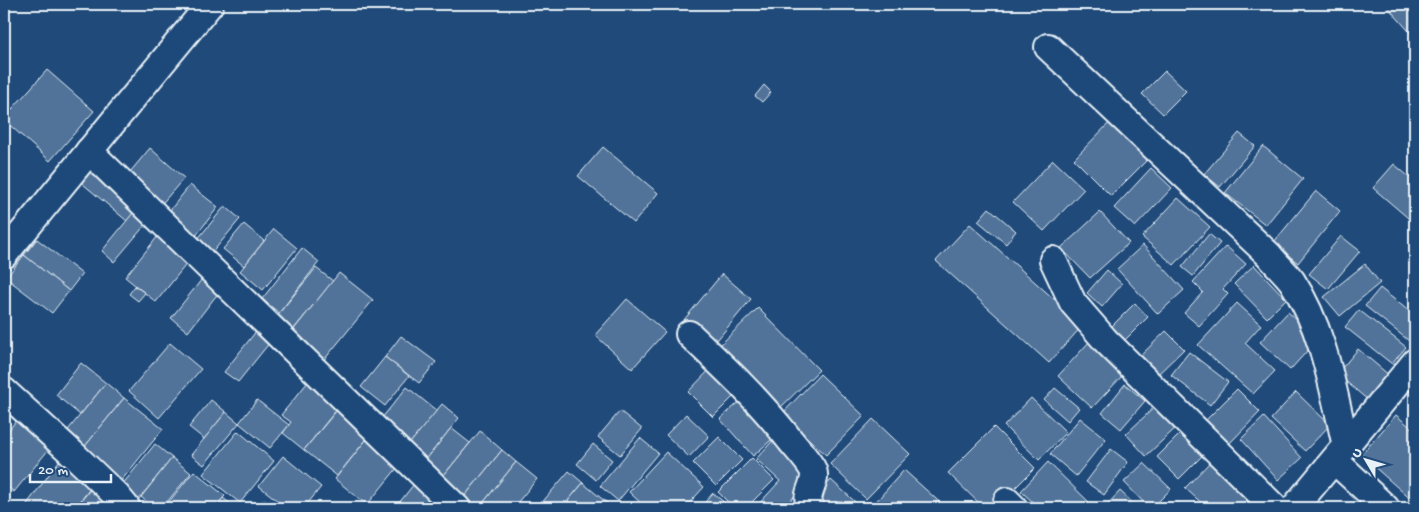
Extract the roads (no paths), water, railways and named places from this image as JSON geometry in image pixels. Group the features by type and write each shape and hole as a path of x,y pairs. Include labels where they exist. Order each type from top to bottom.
{"street":[{"path":"4,256 210,4"},
{"path":"1048,47 1269,255 1290,280 1314,322 1330,376 1340,453 1386,508"},
{"path":"89,151 457,508"},
{"path":"1053,260 1073,303 1106,341 1275,508"},
{"path":"689,334 756,400 812,469 813,481 808,497 811,508"},
{"path":"1294,508 1415,362"},
{"path":"4,391 72,453 127,508"}]}
